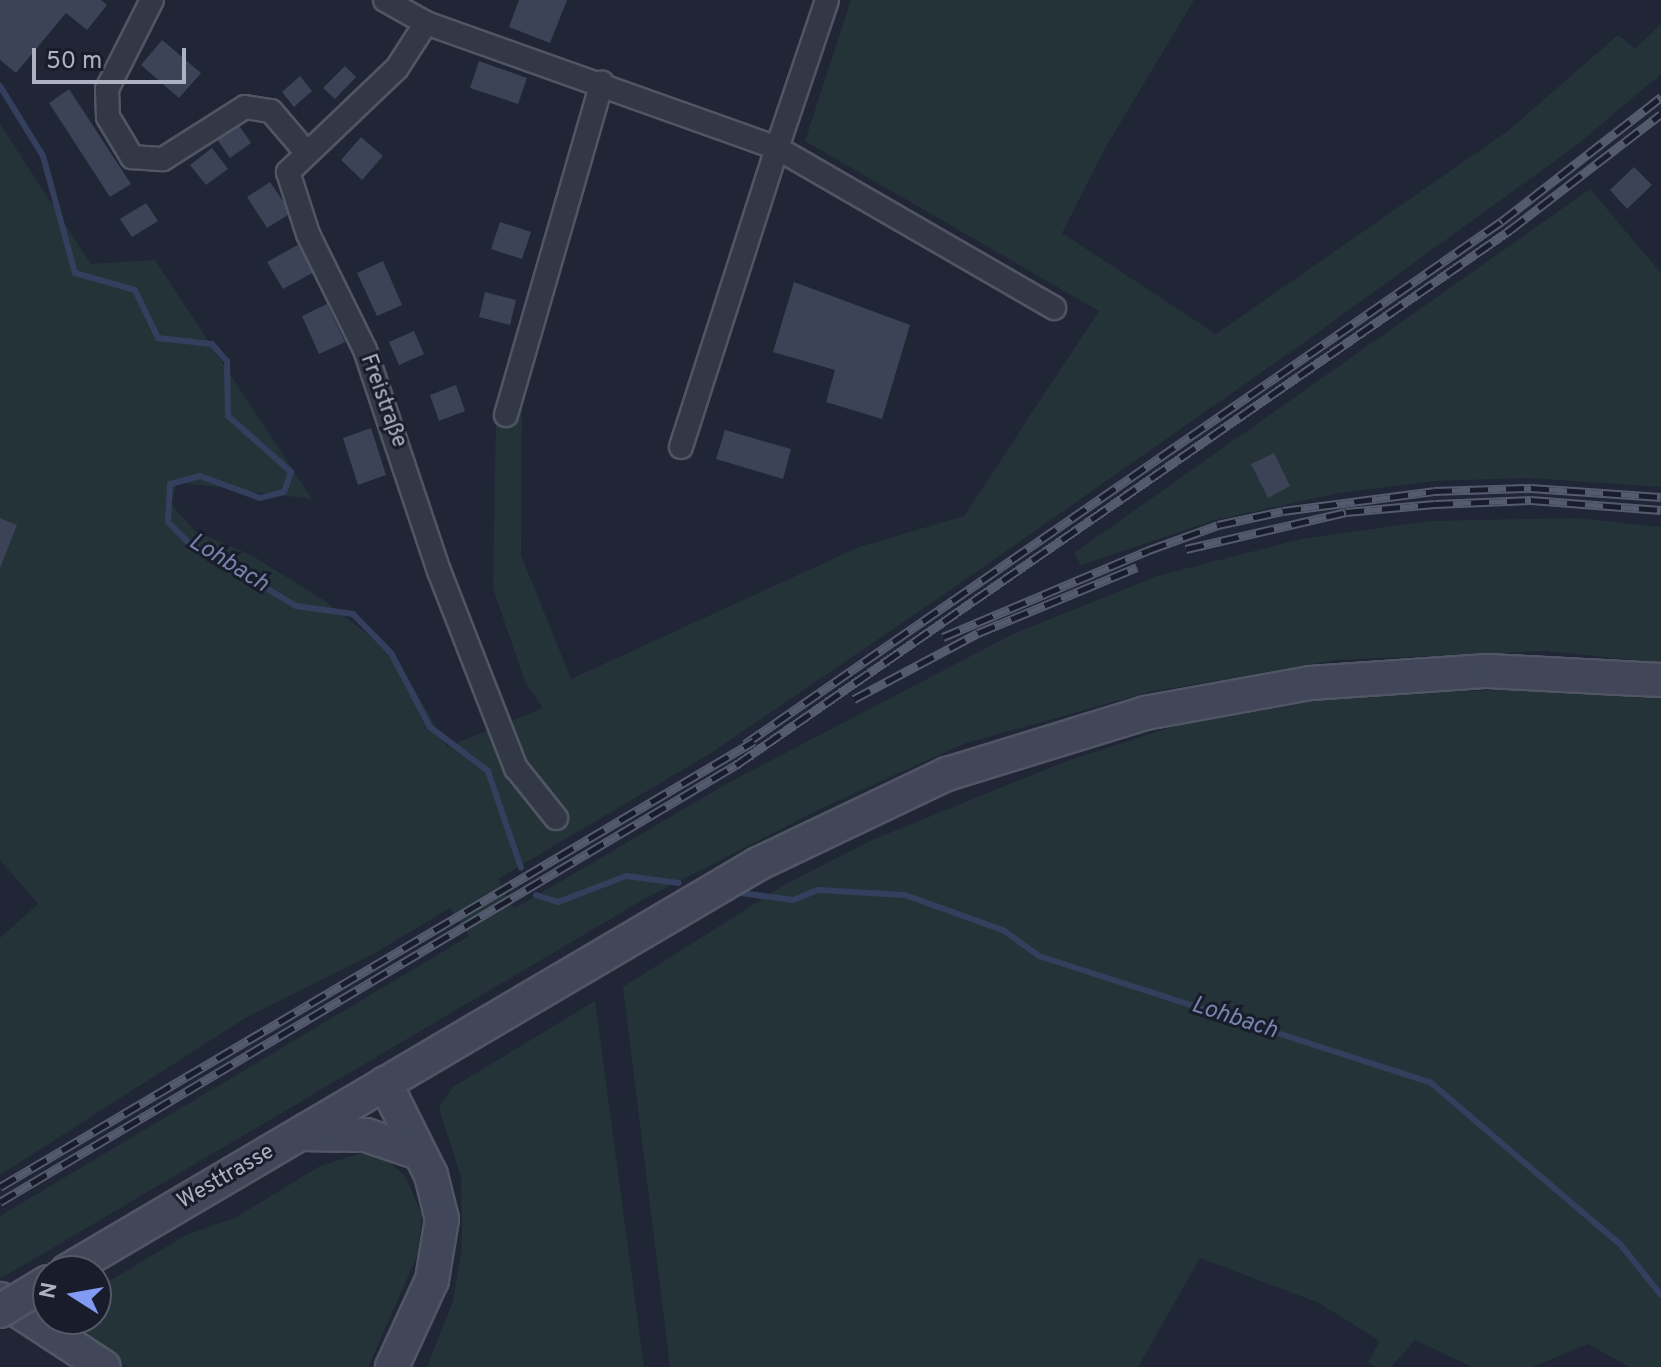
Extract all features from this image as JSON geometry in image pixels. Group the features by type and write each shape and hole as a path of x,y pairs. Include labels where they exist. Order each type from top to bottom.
{"main road":[{"name":"Westtrasse","path":"94,1255 758,864 947,774 1145,713 1310,683 1488,671 1661,680"},
{"path":"385,1083 437,1196 440,1253 392,1367"},
{"path":"301,1134 366,1135 419,1153"},
{"path":"0,1311 32,1292"},
{"path":"0,1299 104,1367"}],"street":[{"path":"152,0 107,89 108,117 132,157 163,159 245,107 271,111 306,152"},
{"path":"385,0 426,23 602,83 777,148 1054,308"},
{"path":"681,447 827,0"},
{"name":"Freistraße","path":"426,23 397,68 288,172 308,234 365,350 439,571 516,768 556,818"},
{"path":"506,415 602,83"}],"shaded area":[{"path":"851,0 1194,0 1104,150 1062,233 1216,334 1509,130 1618,35 1635,49 1661,24 1661,74 1578,144 1295,349 711,753 498,879 514,909 728,783 1011,635 1157,576 1301,539 1429,521 1576,518 1661,527 1661,663 1547,651 1336,660 1149,692 963,744 820,809 646,898 41,1255 32,1255 32,1260 0,1279 0,1216 469,936 450,908 373,954 247,1017 0,1175 0,938 38,904 0,860 0,124 91,264 155,260 312,499 177,482 171,504 195,531 253,556 325,601 396,657 447,747 543,708 525,682 493,588 496,419 522,403 521,555 571,679 859,547 964,516 1099,311 805,141"},
{"path":"1590,189 1661,273 1661,487 1528,478 1435,481 1339,493 1215,520 1081,565 1074,553"},
{"path":"1540,689 1661,697 1661,1367 1629,1367 1588,1344 1532,1367 1472,1367 1415,1340 1391,1367 1375,1367 1368,1362 1380,1341 1319,1303 1200,1258 1138,1367 670,1367 623,987 786,884 872,840 1067,761 1174,726 1357,694"},
{"path":"595,1001 644,1367 427,1367 453,1301 462,1248 461,1177 439,1108 453,1087"},
{"path":"362,1153 382,1156 405,1176 422,1215 418,1254 368,1367 128,1367 76,1335 112,1335 112,1279 186,1235 235,1218 320,1166"}],"building":[{"path":"0,0 101,0 107,5 87,30 66,13 16,73 0,60"},
{"path":"519,0 567,0 550,43 509,27"},
{"path":"162,40 201,73 179,98 141,65"},
{"path":"479,61 527,78 518,104 470,88"},
{"path":"345,66 356,77 335,99 323,88"},
{"path":"300,76 312,91 294,107 282,92"},
{"path":"69,89 131,184 110,197 49,103"},
{"path":"236,121 251,143 230,158 214,135"},
{"path":"361,137 383,156 362,180 341,160"},
{"path":"212,148 228,169 206,185 190,165"},
{"path":"1634,167 1652,185 1627,209 1610,190"},
{"path":"270,182 291,213 267,228 247,197"},
{"path":"146,203 158,221 132,237 120,219"},
{"path":"500,222 531,232 522,259 491,249"},
{"path":"301,243 316,271 283,289 267,262"},
{"path":"383,261 402,305 377,316 357,273"},
{"path":"794,282 910,325 882,419 826,402 835,370 773,352"},
{"path":"485,292 516,300 510,325 479,317"},
{"path":"327,304 345,342 319,354 302,316"},
{"path":"414,331 424,354 399,365 389,342"},
{"path":"456,385 465,411 439,421 430,395"},
{"path":"371,428 386,475 358,485 343,438"},
{"path":"725,430 791,449 783,479 716,459"},
{"path":"1274,453 1290,486 1268,498 1251,464"},
{"path":"0,518 17,525 0,568"}],"waterway":[{"name":"Lohbach","path":"0,86 43,156 75,273 135,290 158,338 212,344 227,361 228,416 291,472 284,492 260,498 200,476 170,484 168,522 187,541 296,606 353,614 391,653 430,727 488,771 521,868"},
{"name":"Lohbach","path":"536,895 558,902 626,876 679,883"},
{"name":"Lohbach","path":"741,893 793,900 818,890 905,895 1003,930 1039,956 1430,1082 1620,1244 1661,1295"}],"railway":[{"path":"745,744 1502,221 1661,97"},
{"path":"0,1202 736,765 1510,230 1661,114"},
{"path":"943,637 1149,550 1218,525 1283,511 1434,491 1531,488 1661,497"},
{"path":"1186,549 1346,512 1435,504 1531,500 1661,510"},
{"path":"854,699 978,633 1137,567"},
{"path":"0,1187 754,741"}]}
